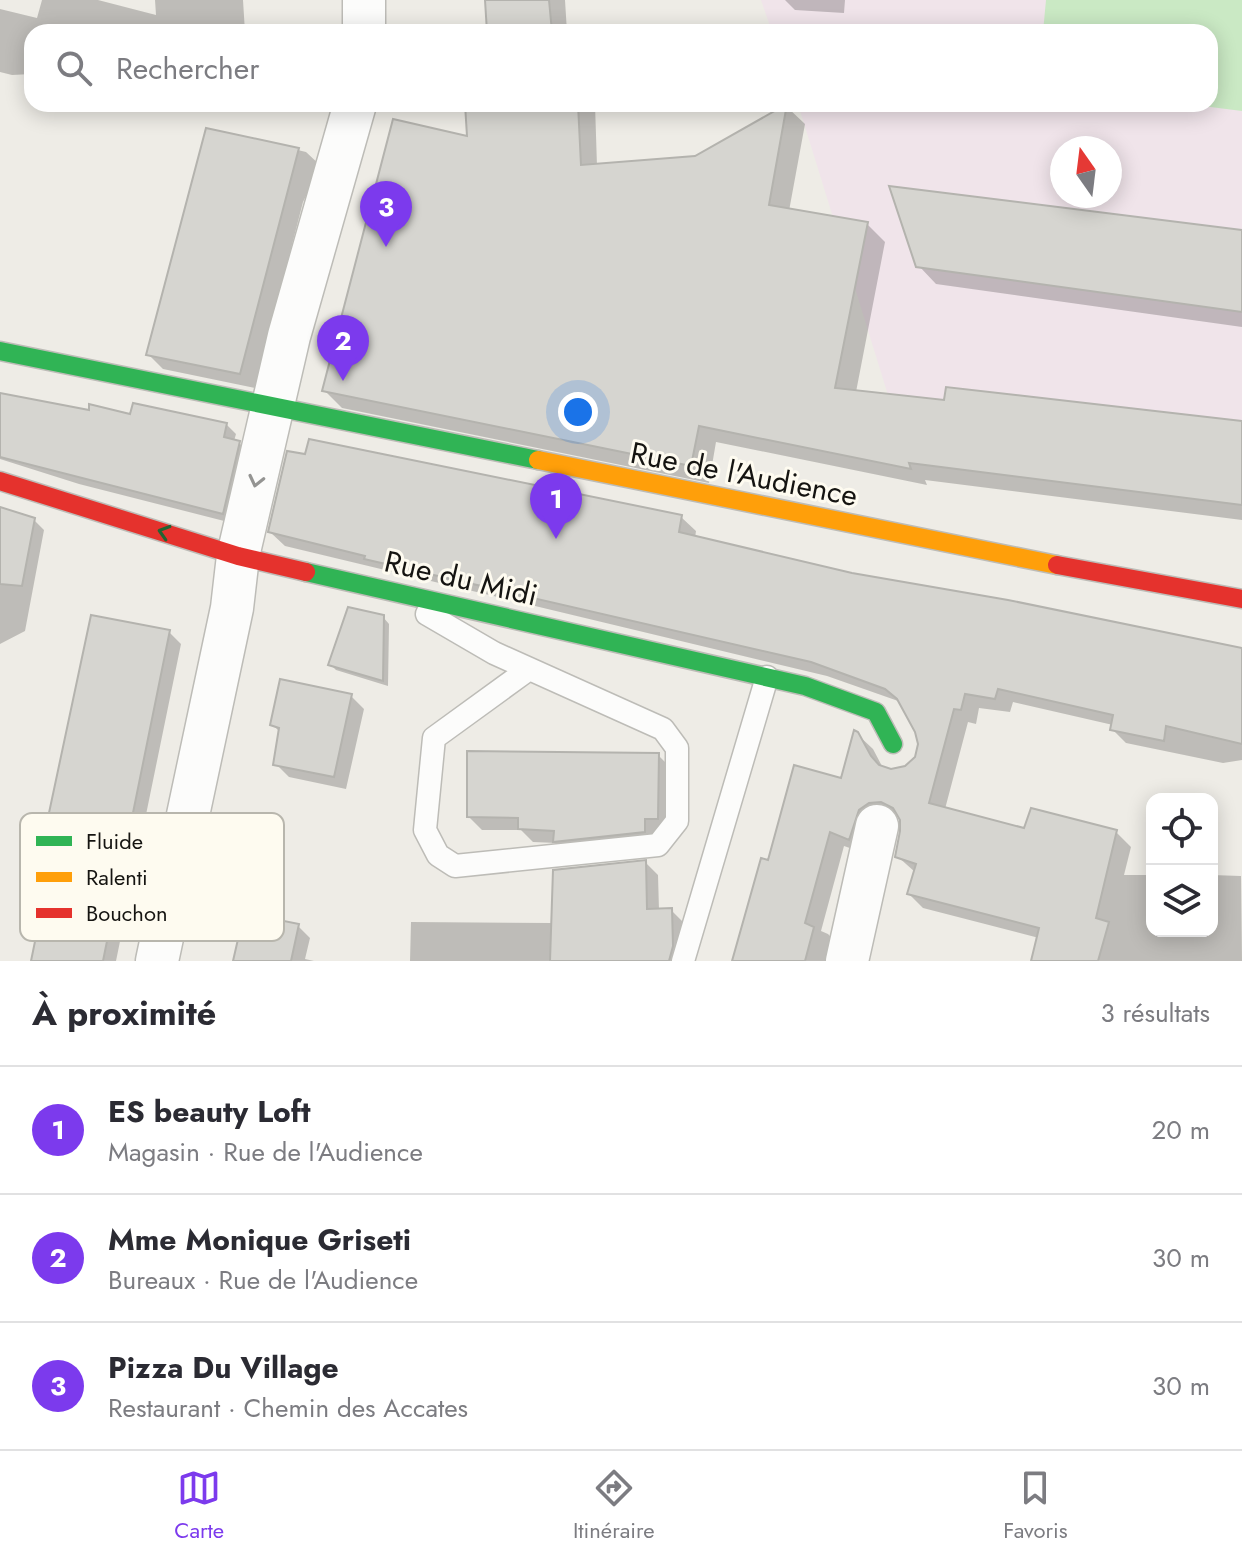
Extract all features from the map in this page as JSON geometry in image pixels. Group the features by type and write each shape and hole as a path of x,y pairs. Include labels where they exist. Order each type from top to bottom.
{"street":[{"path":"364,0 364,24"},
{"path":"188,813 232,608 238,556 289,336 353,112"},
{"name":"Rue de l'Audience","path":"0,351 1021,558 1242,599"},
{"name":"Rue du Midi","path":"0,481 238,556 805,686 876,712 893,744"},
{"path":"847,961 877,826"},
{"path":"157,961 161,941"}],"lane":[{"path":"385,589 494,653 663,729 677,748 677,821 658,845 455,866 438,855 425,830 434,738 529,669"},
{"path":"683,961 767,677"}],"shaded area":[{"path":"761,0 1242,0 1242,505 909,463 800,112 1218,112 1218,24 769,24"}],"green space":[{"path":"1046,0 1242,0 1242,111 1218,108 1218,24 1044,24"}],"building":[{"path":"485,0 549,0 551,24 486,24"},
{"path":"466,112 578,112 581,165 695,156 773,112 786,112 769,205 868,222 835,388 944,400 946,387 1242,421 1242,505 909,463 911,469 699,426 691,466 322,391 393,119 467,136"},
{"path":"206,128 299,148 240,374 146,355"},
{"path":"889,186 1242,230 1242,312 916,267"},
{"path":"0,393 89,410 89,404 130,414 133,403 227,423 224,437 240,441 223,514 0,457"},
{"path":"309,439 682,515 679,532 852,573 1008,600 1242,648 1242,744 1166,726 1164,741 1110,730 1113,715 998,689 995,699 965,694 961,710 954,709 929,803 1024,828 1031,808 1117,830 1096,918 1109,922 1098,961 1031,961 1039,928 907,894 916,864 895,857 900,820 893,808 881,802 869,803 859,810 849,840 830,832 805,923 814,927 805,961 732,961 761,858 768,860 794,765 841,778 854,730 879,765 891,769 905,766 915,757 918,744 897,699 885,689 811,662 364,559 365,556 268,532 287,451 305,454"},
{"path":"0,507 35,518 22,586 0,584"},
{"path":"348,607 384,615 383,681 328,665"},
{"path":"91,615 170,630 133,813 49,813"},
{"path":"280,679 352,694 334,777 273,765 279,728 270,725"},
{"path":"467,751 659,753 658,819 645,819 645,832 553,842 554,831 518,829 518,818 467,817"},
{"path":"646,860 647,909 672,908 673,946 669,961 550,961 553,870"},
{"path":"284,921 299,924 291,961 233,961 238,941 284,941"},
{"path":"35,941 107,941 103,961 31,961"}],"traffic: fast":[{"path":"0,351 538,460"},
{"path":"306,572 805,686 876,712 893,744"}],"traffic: slow":[{"path":"538,460 1057,565"}],"traffic: jam":[{"path":"0,481 238,556 306,572"},
{"path":"1057,565 1242,599"}],"place":[{"name":"Pizza Du Village","path":"386,247"},
{"name":"Mme Monique Griseti","path":"343,381"},
{"name":"ES beauty Loft","path":"556,539"}]}
